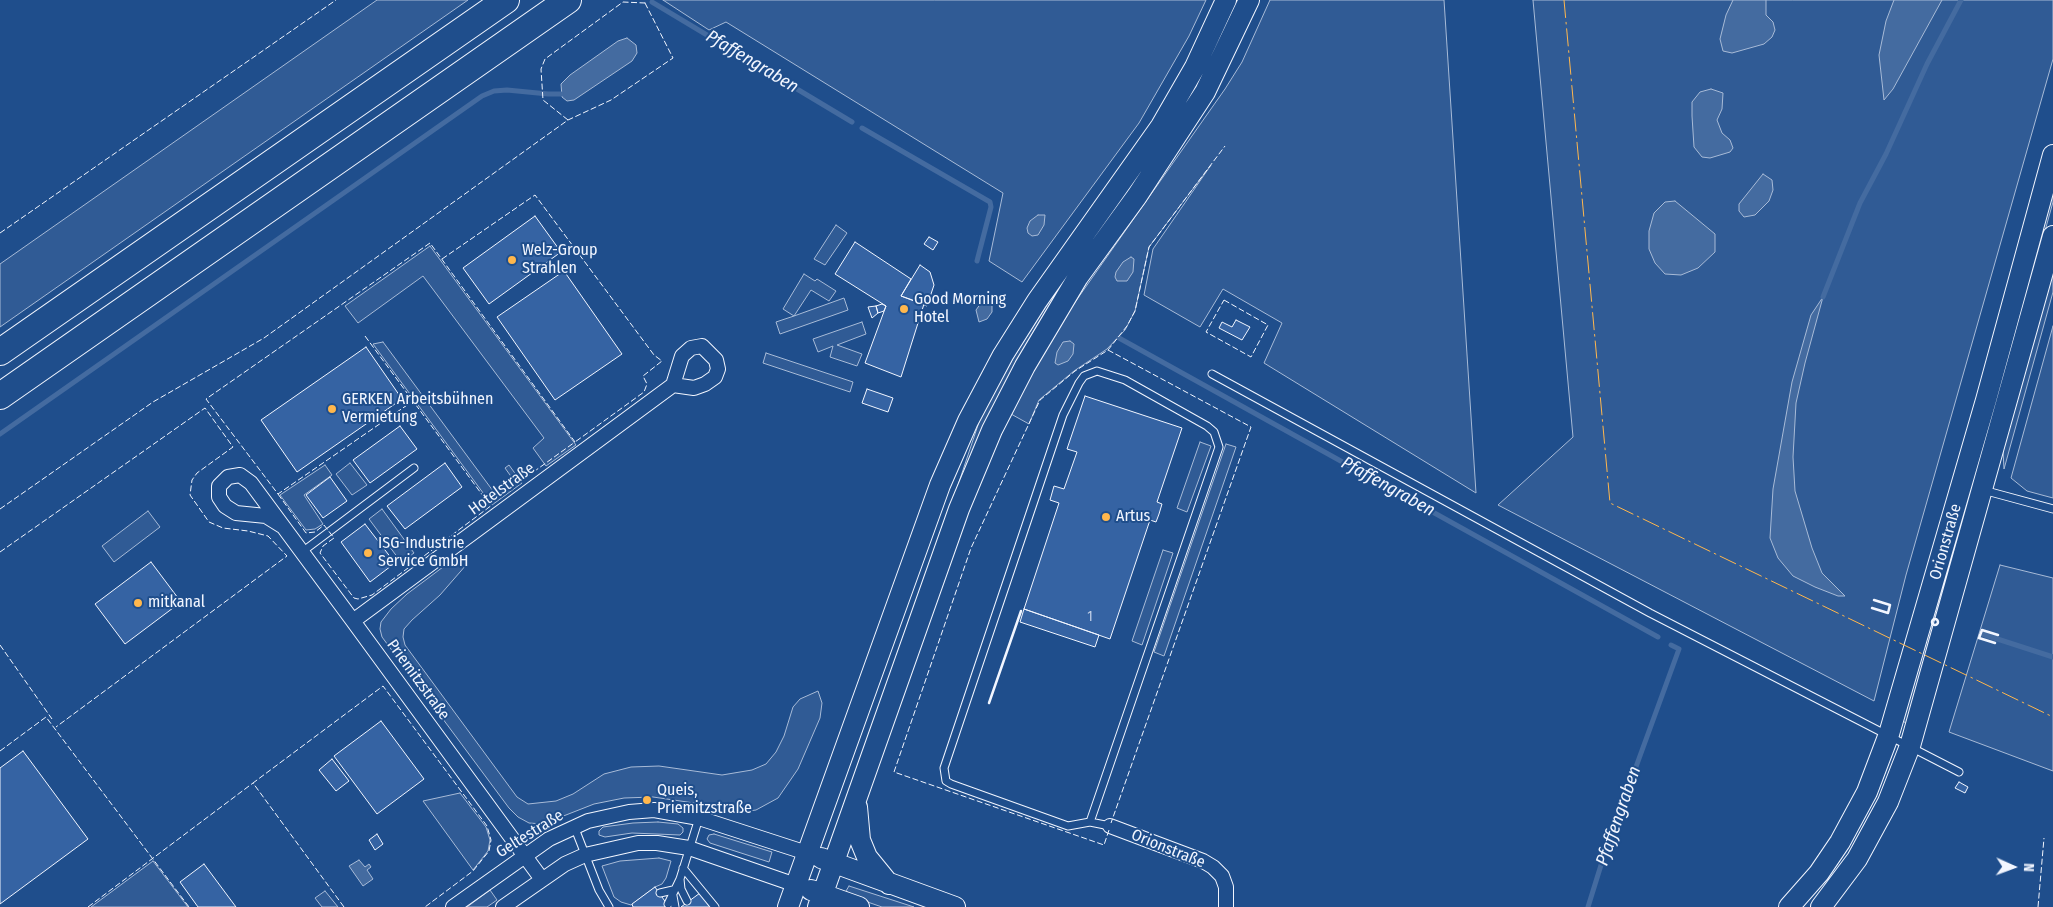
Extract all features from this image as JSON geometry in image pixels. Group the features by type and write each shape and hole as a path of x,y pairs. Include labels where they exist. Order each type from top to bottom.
{"highway":[{"path":"0,352 506,0"},
{"path":"0,396 568,0"}],"main road":[{"path":"788,907 940,485 968,421 1003,355 1036,301 1161,126 1196,67 1226,0"},
{"path":"820,901 959,509 992,430 1024,366 1078,277 1137,196 1205,92 1249,0"},
{"name":"Orionstraße","path":"1790,907 1819,873 1840,842 1867,792 1889,734 1986,400 2053,155"},
{"name":"Orionstraße","path":"1821,907 1857,859 1888,802 1910,746 2053,236"},
{"path":"857,795 860,840 877,872 890,885"},
{"path":"807,853 954,907"},
{"path":"796,885 820,901 859,907"}],"street":[{"name":"Hotelstraße","path":"352,621 673,385"},
{"name":"Priemitzstraße","path":"282,526 266,516 236,513 225,506 219,497 219,486 228,477 240,475 251,483 541,878"},
{"name":"Geltestraße","path":"454,907 524,855 574,826 600,817 638,811 654,810 698,818 807,853"},
{"name":"Orionstraße","path":"1110,826 1203,861 1213,867 1222,876 1226,887 1226,907"},
{"path":"503,907 541,878 585,854 638,843 657,843 689,848 796,885"}],"lane":[{"path":"1090,822 1219,447 1214,432 1207,426 1125,380 1098,371 1084,376 1062,415 944,768 946,781 951,784 1068,826 1090,822 1110,826"},
{"path":"1212,374 1650,613 1889,734 1959,772"},
{"path":"302,552 414,468"},
{"path":"1982,490 2053,509"},
{"path":"687,901 680,889 680,879 698,818"},
{"path":"574,826 599,890 609,907"},
{"path":"683,868 715,907"},
{"path":"668,904 673,890 680,879"},
{"path":"660,893 673,890"},
{"path":"673,890 672,899 675,907"}],"shaded area":[{"path":"377,0 468,0 0,327 0,264"},
{"path":"663,0 1206,0 1189,36 1139,123 1022,282 989,261 1003,193 726,22 709,30"},
{"path":"1237,0 1241,0 1187,108 1046,311 1018,360 956,491 981,416 1014,357 1079,255 1165,137 1204,70"},
{"path":"1270,0 1444,0 1476,493 1264,363 1282,323 1223,289 1200,327 1144,295 1153,249 1211,165 1149,247 1135,311 1125,330 1107,349 1074,371 1039,400 1029,424 1011,414 1054,332 1242,62"},
{"path":"1533,0 2053,0 2053,59 1906,575 1874,701 1498,505 1573,437"},
{"path":"1733,0 1766,0 1766,15 1773,22 1775,30 1772,37 1764,44 1732,53 1723,51 1720,39 1726,15"},
{"path":"1894,0 1942,0 1893,89 1884,100 1879,55 1886,21"},
{"path":"627,38 636,45 637,53 632,61 574,100 567,101 562,97 561,84 570,75 618,41"},
{"path":"1711,89 1723,93 1722,109 1717,120 1722,133 1730,140 1733,148 1730,152 1710,158 1702,157 1694,147 1692,102 1700,92"},
{"path":"1763,174 1772,180 1773,190 1769,201 1755,215 1744,217 1739,211 1739,204"},
{"path":"2053,178 2053,202 1909,720 1906,724 1902,719"},
{"path":"1675,201 1715,234 1715,252 1698,268 1681,275 1665,274 1655,263 1649,249 1649,231 1654,213 1665,202"},
{"path":"1038,215 1045,215 1044,225 1038,235 1032,236 1028,233 1027,228 1030,221"},
{"path":"836,225 847,233 825,265 814,259"},
{"path":"430,246 576,445 546,466 533,448 544,438 423,276 358,323 345,306"},
{"path":"1131,257 1134,259 1133,272 1127,281 1117,281 1115,277 1116,272 1123,262"},
{"path":"2053,272 2053,292 2004,469 2003,451"},
{"path":"804,274 815,281 817,279 836,291 829,301 811,290 794,316 783,309"},
{"path":"1823,297 1796,403 1793,457 1795,491 1812,548 1822,573 1845,596 1838,596 1793,576 1778,558 1770,538 1773,489 1792,382 1811,315"},
{"path":"844,298 848,310 780,334 776,322"},
{"path":"989,302 992,306 992,312 987,319 979,322 976,310 981,303"},
{"path":"862,322 866,334 837,345 862,354 857,366 830,357 833,346 818,352 813,339"},
{"path":"2053,326 2053,498 2027,491 2011,478"},
{"path":"1070,341 1074,344 1073,354 1068,361 1058,365 1055,363 1057,352 1063,342"},
{"path":"383,342 496,495 515,482 505,468 509,465 522,483 492,505 373,344"},
{"path":"766,353 853,382 850,392 763,363"},
{"path":"1200,442 1211,446 1187,512 1177,508"},
{"path":"1226,444 1236,447 1164,656 1154,652"},
{"path":"350,463 367,485 352,495 336,474"},
{"path":"325,465 332,475 304,495 323,524 315,529 306,530 280,495"},
{"path":"382,509 414,553 401,562 369,519"},
{"path":"148,511 160,527 114,562 102,546"},
{"path":"1163,550 1173,553 1142,645 1132,641"},
{"path":"455,558 467,564 440,595 404,629 405,645 517,797 528,804 556,801 573,794 604,774 631,767 659,766 722,775 752,770 766,764 776,752 784,736 793,707 800,699 818,691 822,703 820,718 798,769 778,798 756,810 735,813 701,804 653,797 624,798 594,804 543,824 529,823 518,817 509,808 382,637 380,629 381,622 391,609 407,594"},
{"path":"2000,565 2053,578 2053,771 1949,732"},
{"path":"460,793 486,827 490,840 488,851 473,870 423,801"},
{"path":"658,822 678,824 683,828 683,832 680,835 632,833 605,837 599,835 599,831 603,827"},
{"path":"714,834 772,852 769,862 710,843 707,839 709,835"},
{"path":"659,858 671,861 666,878 662,884 631,905 621,902 614,897 602,866 620,861"},
{"path":"359,860 365,867 369,864 371,867 367,870 373,879 363,886 349,866"},
{"path":"153,861 188,907 91,907"},
{"path":"849,886 914,907 882,907 856,898 846,891"},
{"path":"490,890 497,900 487,907 467,907"},
{"path":"325,891 338,907 322,907 315,898"}],"building":[{"name":"Welz-Group Strahlen","path":"535,216 561,252 489,304 463,268"},
{"path":"929,237 938,242 933,250 924,244"},
{"name":"Good Morning Hotel","path":"855,242 911,279 901,296 924,304 901,377 865,363 886,306 835,274"},
{"path":"920,265 930,272 934,285 927,306 901,296"},
{"path":"564,271 622,354 555,400 497,317"},
{"path":"882,304 886,306 884,311 878,313 876,306"},
{"path":"876,306 878,313 872,318 868,307"},
{"path":"1236,320 1250,327 1242,340 1219,328 1222,322 1232,327"},
{"name":"GERKEN Arbeitsbühnen Vermietung","path":"366,347 402,399 297,472 261,420"},
{"path":"867,389 893,398 888,412 862,403"},
{"name":"Artus","path":"1085,396 1182,428 1157,502 1162,504 1159,514 1156,522 1150,520 1110,639 1024,609 1059,503 1050,500 1054,486 1064,489 1077,452 1067,449"},
{"path":"400,426 417,449 370,483 353,460"},
{"path":"445,463 462,487 405,529 387,506"},
{"path":"330,477 347,501 323,518 306,495"},
{"name":"ISG-Industrie Service GmbH","path":"365,524 395,563 370,582 341,542"},
{"name":"mitkanal","path":"151,562 181,602 125,644 95,604"},
{"path":"1024,609 1099,635 1095,647 1020,622"},
{"path":"381,721 424,779 377,814 334,756"},
{"path":"23,751 88,839 0,904 0,768"},
{"path":"332,759 349,781 336,791 319,770"},
{"path":"1959,782 1968,787 1965,793 1955,788"},
{"path":"377,834 383,844 375,850 369,840"},
{"path":"204,864 236,907 198,907 180,882"},
{"path":"655,887 669,907 633,907 632,904"},
{"path":"700,893 710,907 681,907"}],"waterway":[{"path":"1823,297 1860,203 1886,154 1927,64 1961,0"},
{"name":"Pfaffengraben","path":"652,2 852,122"},
{"path":"0,434 482,96 494,91 507,90 561,94"},
{"name":"Pfaffengraben","path":"862,128 990,202 991,207 977,261"},
{"name":"Pfaffengraben","path":"1119,338 1658,637"},
{"path":"1982,634 2053,657"},
{"name":"Pfaffengraben","path":"1588,907 1606,849 1679,649 1671,645"}],"fence":[{"path":"0,233 336,0"},
{"path":"568,120 543,100 541,69 545,59 623,2 645,3 645,0"},
{"path":"0,509 153,402 264,338 568,120 611,100 673,58 645,3"},
{"path":"1109,830 1104,845 894,772 971,548 1040,400 1075,371 1108,350 1127,326 1135,311 1149,247 1225,146"},
{"path":"442,259 535,195 654,355 662,361 643,376 647,384 644,392 575,442"},
{"path":"365,336 489,504 575,442 430,243 206,399 278,494 413,401"},
{"path":"1224,300 1268,325 1251,357 1206,332 1224,300"},
{"path":"1108,350 1251,427 1111,823"},
{"path":"0,552 205,408 233,447 197,473 192,480 190,495 209,522 223,528 268,536 287,556 56,727"},
{"path":"278,494 306,533 315,532 324,525 334,538 323,546 320,553 354,598 358,599 372,595 492,505"},
{"path":"0,645 52,719"},
{"path":"344,907 253,783 383,686 487,826 491,840 489,851 473,871 425,907"},
{"path":"0,751 46,717 189,907"},
{"path":"88,907 253,783"},
{"path":"2038,907 2044,838"}],"wall":[{"path":"1872,608 1888,613 1890,605 1874,600"},
{"path":"989,703 1021,611"},
{"path":"1935,619 1938,622 1935,625 1932,622 1935,619"},
{"path":"1995,643 1979,638 1982,630 1998,635"}],"power":[{"path":"1564,0 1610,503 2053,717"}],"place":[{"name":"Welz-Group Strahlen","path":"512,260"},
{"name":"Good Morning Hotel","path":"904,309"},
{"name":"GERKEN Arbeitsbühnen Vermietung","path":"332,409"},
{"name":"Artus","path":"1106,517"},
{"name":"ISG-Industrie Service GmbH","path":"368,553"},
{"name":"mitkanal","path":"138,603"},
{"name":"Queis, Priemitzstraße","path":"647,800"}]}
